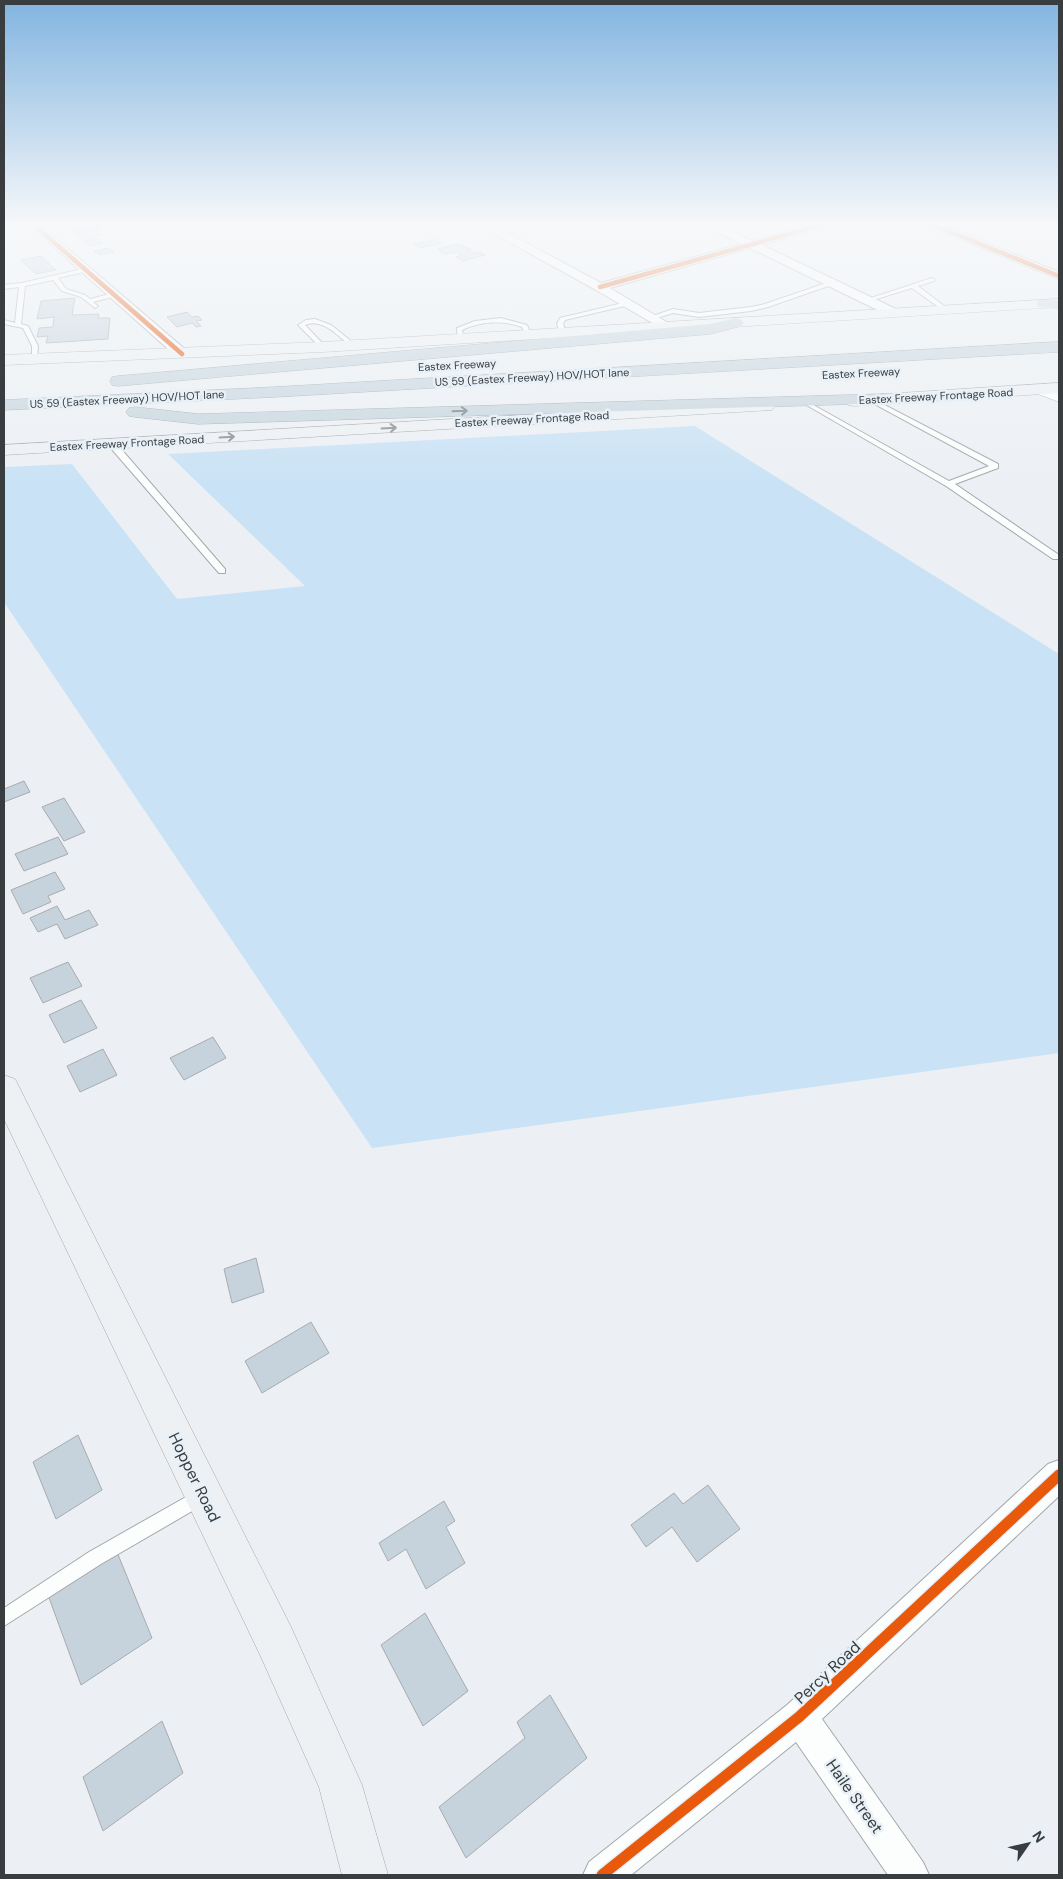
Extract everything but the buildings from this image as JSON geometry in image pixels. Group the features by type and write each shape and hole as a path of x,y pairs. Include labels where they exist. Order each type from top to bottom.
{"highway":[{"path":"104,384 700,329 736,323"},
{"path":"574,359 1059,332"},
{"name":"US 59 (Eastex Freeway) HOV/HOT lane","path":"4,405 275,392 1059,347"},
{"name":"Eastex Freeway","path":"4,390 516,362"},
{"name":"Eastex Freeway","path":"4,418 493,395 1059,362"},
{"path":"29,389 48,387"},
{"path":"132,412 198,419 877,399"}],"main road":[{"path":"4,360 34,353 182,354 917,312"},
{"name":"Eastex Freeway Frontage Road","path":"4,450 877,399 1054,392"},
{"name":"Hopper Road","path":"4,1088 276,1642 340,1785 365,1875"}],"street":[{"path":"133,312 182,354"},
{"path":"640,312 666,327"},
{"name":"Percy Road","path":"602,1875 799,1717 1059,1475"},
{"name":"Haile Street","path":"799,1717 910,1875"}],"lane":[{"path":"18,324 19,312"},
{"path":"563,333 560,324 562,319 590,312"},
{"path":"650,318 671,312"},
{"path":"679,312 699,314 723,312"},
{"path":"754,312 764,321"},
{"path":"4,322 26,327 34,353"},
{"path":"323,347 301,326 311,322 323,323 353,345"},
{"path":"877,399 996,466 949,484"},
{"path":"806,403 949,484 1055,557"},
{"path":"112,444 222,571"},
{"path":"4,1618 95,1558 203,1494"}],"shaded area":[{"path":"695,426 1059,654 1059,1053 372,1148 4,602 4,467 72,464 177,599 305,586 168,454"}],"cycle path":[{"path":"134,312 182,354"},
{"path":"602,1875 799,1717 1059,1475"}]}
